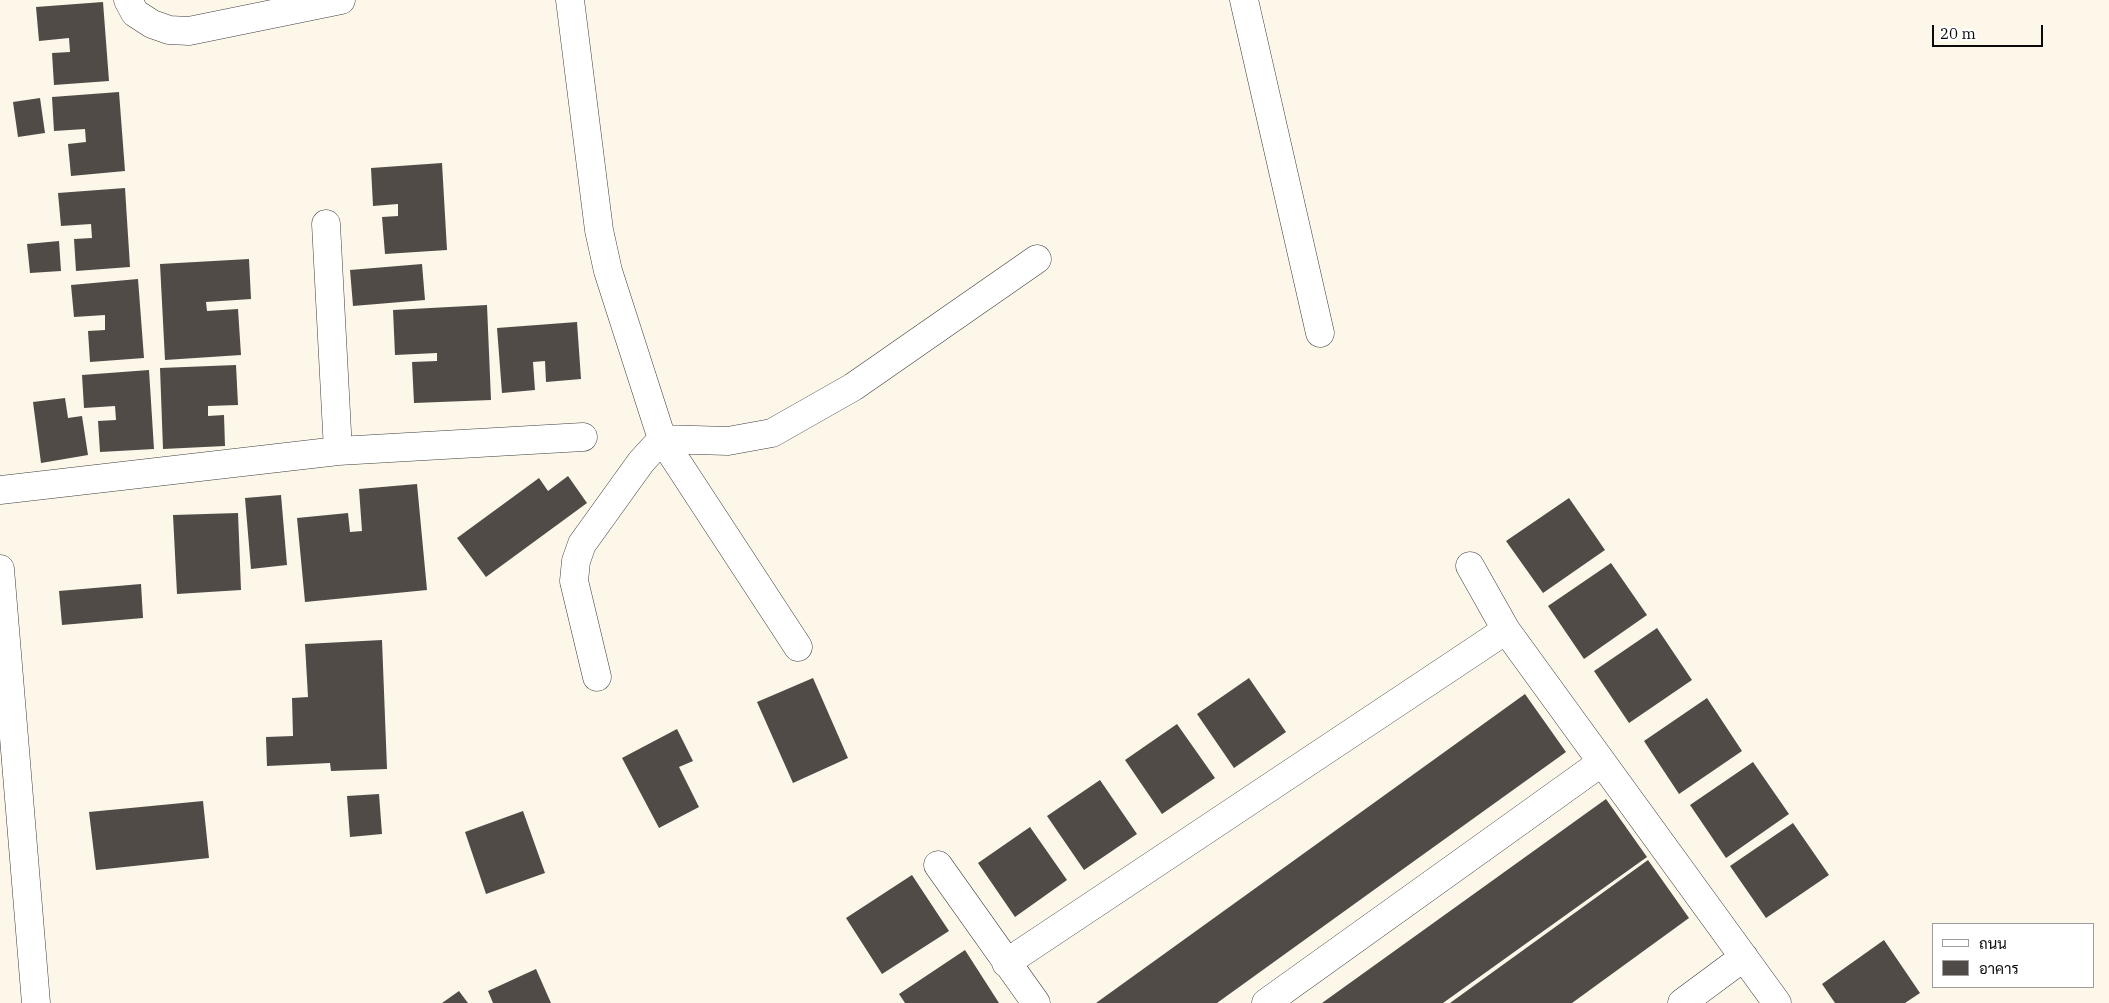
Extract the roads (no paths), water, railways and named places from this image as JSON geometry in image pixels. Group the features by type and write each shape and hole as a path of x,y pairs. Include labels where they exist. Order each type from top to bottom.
{"street":[{"path":"128,0 135,12 152,24 169,30 189,32 341,0"},
{"path":"570,0 599,230 608,271 662,439 798,647"},
{"path":"1244,0 1320,333"},
{"path":"326,224 338,452"},
{"path":"597,677 574,581 576,561 582,544 641,462 662,439 728,441 772,433 853,387 1037,259"},
{"path":"0,490 338,452 583,437"},
{"path":"1470,566 1506,630 1777,1003"},
{"path":"0,569 6,716 36,1003"},
{"path":"1006,963 1506,630"},
{"path":"1266,1003 1602,762"},
{"path":"938,865 1036,1003"},
{"path":"1682,1003 1744,956"}]}
